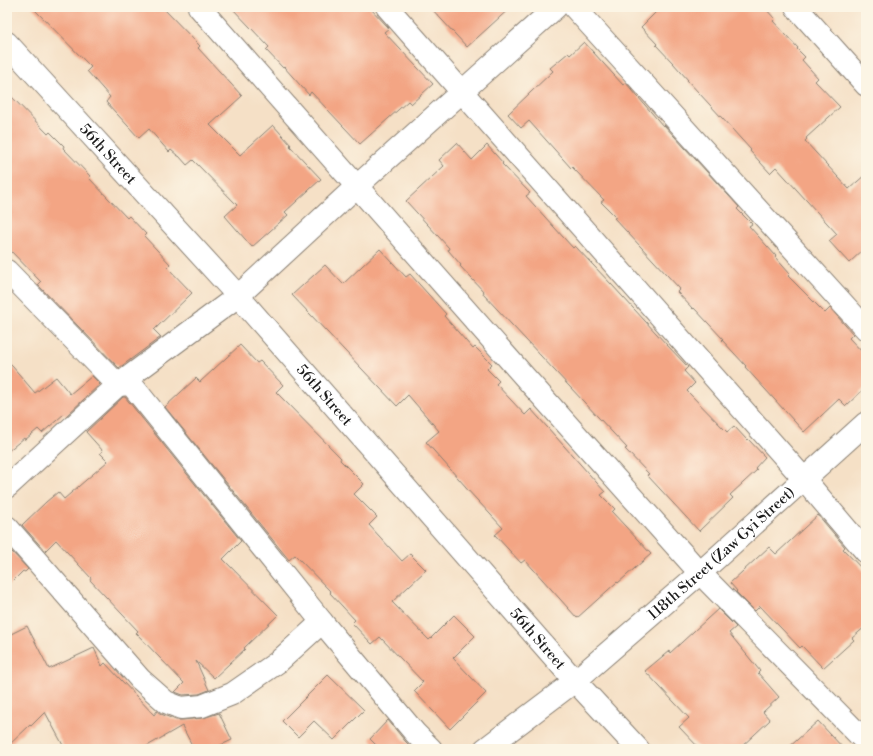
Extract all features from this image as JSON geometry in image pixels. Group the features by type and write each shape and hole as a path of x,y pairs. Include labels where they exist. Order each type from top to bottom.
{"street":[{"path":"199,7 700,573 866,742"},
{"path":"387,7 804,479 866,552"},
{"path":"7,487 118,385 238,296 357,186 556,7"},
{"path":"574,7 866,330"},
{"path":"796,7 866,85"},
{"name":"56th Street","path":"7,43 238,296 575,681 638,749"},
{"path":"7,271 118,385"},
{"path":"118,385 131,384 322,622 415,733 431,749"},
{"name":"118th Street (Zaw Gyi Street)","path":"485,749 575,681 700,573 866,423"},
{"path":"7,527 140,679 166,702 181,708 202,706 232,694 278,662 322,622"}],"building":[{"path":"32,7 162,7 200,46 198,48 242,96 210,125 240,155 273,125 291,145 290,146 321,179 285,212 288,215 252,247 225,216 237,205 193,160 187,165 171,150 169,152 149,129 139,138 106,102 110,97 87,71 91,67"},
{"path":"231,7 369,7 389,28 384,32 433,84 411,104 408,101 360,144 311,92 309,95 284,67 283,68 266,50 269,47"},
{"path":"430,7 511,7 467,47"},
{"path":"661,7 764,7 775,19 773,21 805,57 802,60 818,78 815,81 840,107 806,138 807,139 805,141 849,189 866,174 866,247 849,263 829,241 837,234 776,167 770,173 641,27"},
{"path":"584,42 623,85 626,83 663,126 664,125 739,207 737,209 752,224 749,226 776,256 775,257 790,274 788,276 825,313 830,308 853,334 849,338 866,356 866,387 846,406 839,399 804,432 745,367 746,366 722,340 723,339 677,292 680,289 614,218 616,217 601,202 604,200 572,167 571,168 529,121 521,128 508,114 553,71 550,68 568,53 570,55"},
{"path":"7,92 48,134 50,132 64,146 63,148 90,176 89,178 127,218 129,216 146,234 144,236 170,264 167,267 192,293 154,330 161,337 119,368 38,285 41,282 7,247"},
{"path":"457,143 472,160 487,145 503,163 502,164 530,193 526,196 573,248 575,246 688,367 684,371 695,383 687,391 727,432 734,426 765,457 755,468 757,470 730,495 733,498 699,531 647,475 649,474 625,449 627,448 483,294 484,292 460,266 461,265 448,250 449,248 406,201 444,166 439,160"},
{"path":"380,249 406,277 410,274 446,314 444,316 473,349 475,347 492,364 487,369 499,381 496,384 525,415 531,409 605,492 601,495 615,509 612,512 651,554 577,618 525,560 521,563 495,535 503,528 426,442 439,431 408,395 397,406 292,295 325,265 343,284"},
{"path":"240,345 257,363 260,361 283,385 276,392 341,458 340,460 364,484 354,494 377,517 369,525 402,561 410,554 426,570 392,602 429,640 454,615 475,636 453,658 486,693 450,729 414,691 423,682 380,637 372,644 352,623 355,620 330,593 331,592 295,555 289,560 165,407 196,378 200,382"},
{"path":"7,360 35,393 56,377 70,394 92,376 100,384 66,416 64,414 42,433 38,429 7,452"},
{"path":"123,397 125,397 241,541 223,559 278,615 214,678 196,661 209,690 199,694 183,695 175,692 184,683 136,633 138,631 90,580 91,578 56,540 45,551 22,525 58,492 64,499 108,461 100,453 103,451 86,432"},
{"path":"818,515 845,547 843,549 866,573 866,626 852,638 854,640 823,668 802,646 800,648 760,606 755,611 736,592 737,591 730,583 769,547 776,554"},
{"path":"12,552 28,569 25,572 23,571 7,587 7,556"},
{"path":"718,609 736,627 729,633 760,671 758,673 779,697 763,712 770,720 739,749 700,749 679,727 689,718 645,671 669,651 670,653"},
{"path":"27,626 49,669 94,648 102,666 105,663 154,715 157,711 176,720 182,720 203,718 219,713 232,740 212,749 194,749 182,726 142,749 65,749 45,712 7,747 7,636"},
{"path":"328,675 364,710 334,740 314,721 298,737 282,721"},
{"path":"388,720 413,749 380,749 370,739"},
{"path":"818,721 844,749 787,749"}]}
